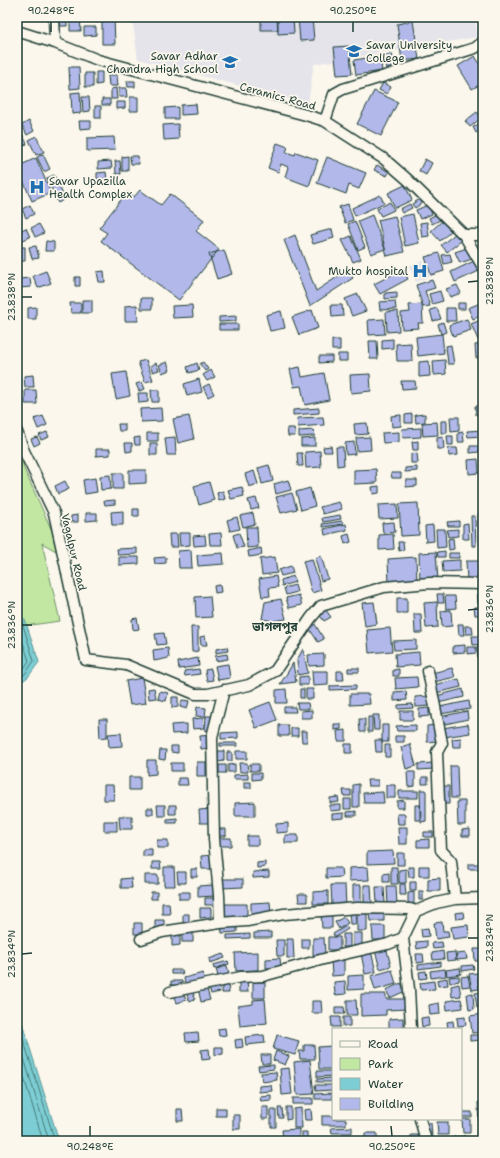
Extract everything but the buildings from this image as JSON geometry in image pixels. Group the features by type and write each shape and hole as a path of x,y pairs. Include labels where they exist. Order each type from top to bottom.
{"street":[{"path":"54,17 56,43"},
{"name":"Ceramics Road","path":"17,31 56,43 98,60 306,115 325,122 384,159 406,178 464,235 483,267"},
{"path":"325,122 334,94 343,89 475,48 483,42"},
{"path":"464,235 483,235"},
{"name":"Vagalpur Road","path":"17,432 24,451 54,513 86,660 126,665 195,694 208,694 224,690"},
{"path":"220,923 214,839 212,737 224,690 249,685 275,670 321,606 384,588 429,583 483,584"},
{"path":"428,671 442,743 437,752 441,850 452,861 455,899"},
{"path":"411,1028 409,989 403,938 416,911 436,902 455,899 483,898"},
{"path":"141,939 162,932 220,923 247,921 284,914 357,908 410,909 416,911"},
{"path":"170,992 241,977 263,976 345,953 388,944 403,938"},
{"path":"420,1120 426,1141"}],"shaded area":[{"name":"Savar Adhar Chandra High School","path":"132,17 475,17 478,37 314,64 308,104 138,59"},
{"name":"Mukto hospital","path":"423,261 432,276 416,282 409,266"}],"green space":[{"path":"17,439 24,469 63,555 42,543 60,621 17,627"}],"water":[{"path":"17,611 25,620 39,662 28,677 17,685"},
{"path":"17,1007 59,1141 17,1141"}],"place":[{"name":"Savar University College","path":"354,51"},
{"name":"Savar Adhar Chandra High School","path":"230,62"},
{"name":"Savar Upazilla Health Complex","path":"37,187"},
{"name":"Mukto hospital","path":"420,271"}],"district":[{"name":"ভাগলপুর","path":"275,627"}]}
